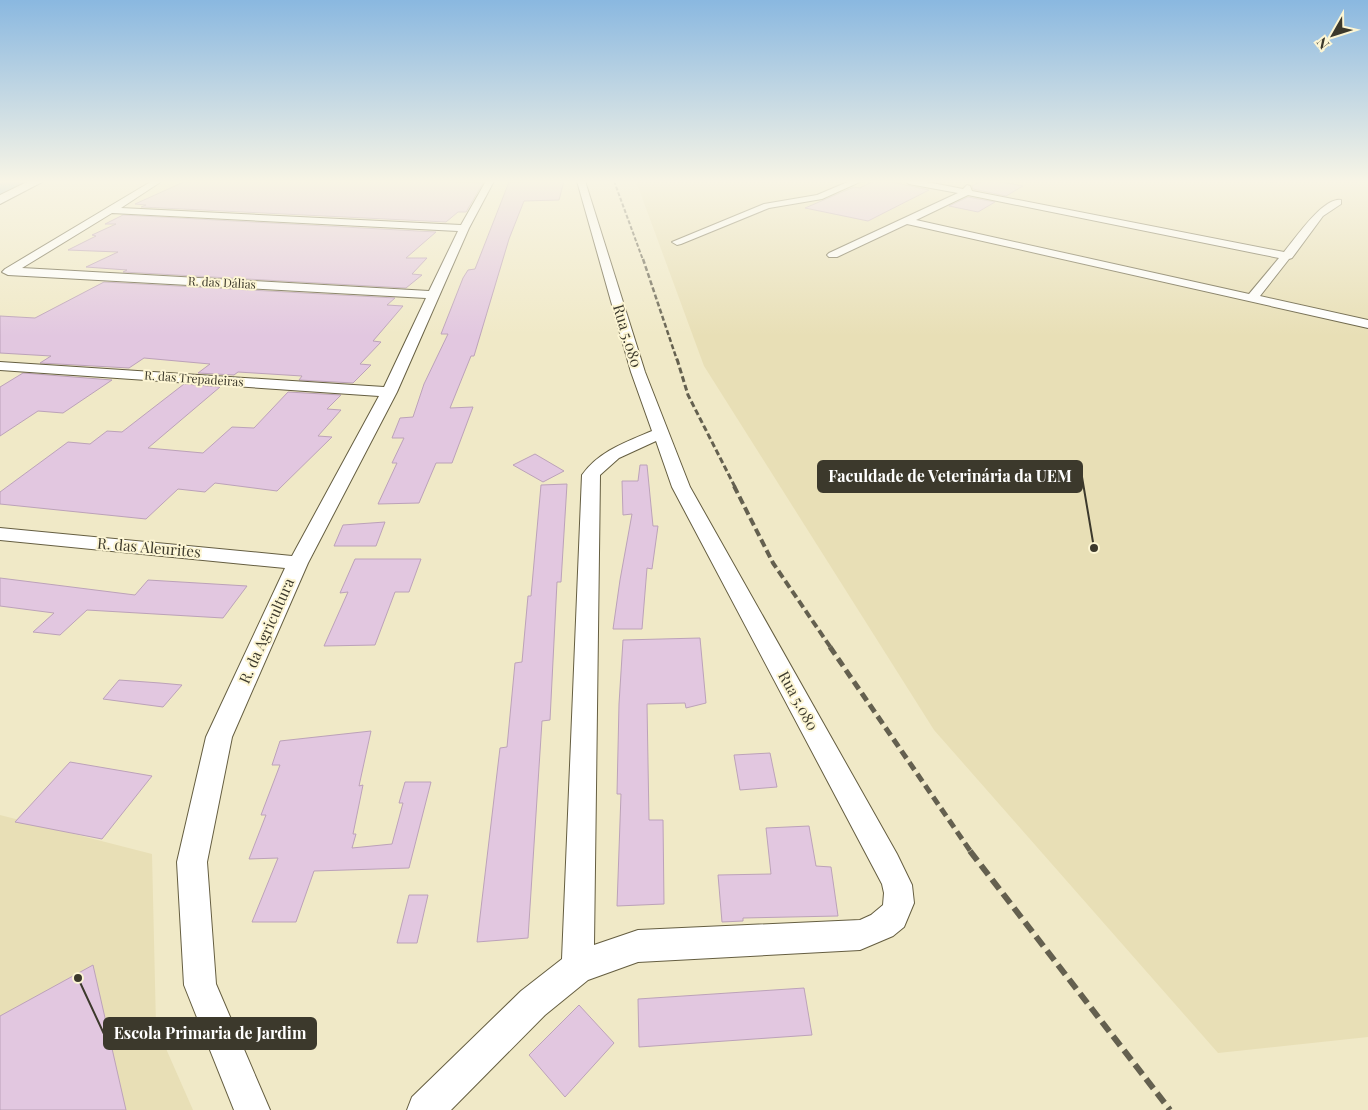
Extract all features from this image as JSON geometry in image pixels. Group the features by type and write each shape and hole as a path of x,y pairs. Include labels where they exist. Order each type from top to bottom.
{"street":[{"path":"5,274 73,233"},
{"name":"R. da Agricultura","path":"252,1110 200,985 192,862 219,737 298,562 388,392 462,233"},
{"name":"Rua 5.080","path":"425,1110 533,1002 578,967 638,946 860,935 884,926 896,913 899,892 887,863 681,487 638,372 596,233"},
{"path":"677,242 700,233"},
{"path":"834,255 881,233"},
{"path":"959,233 1368,324"},
{"path":"1172,233 1288,256"},
{"path":"1252,298 1306,233"},
{"name":"R. das Dálias","path":"5,274 434,294"},
{"name":"R. das Trepadeiras","path":"0,366 388,392"},
{"path":"578,967 590,475 598,464 615,452 661,433"},
{"name":"R. das Aleurites","path":"0,534 298,562"}],"shaded area":[{"path":"655,233 1368,233 1368,1037 1218,1053 934,730 704,366"},
{"path":"0,815 152,854 156,1026 193,1110 0,1110"}],"building":[{"path":"97,233 435,233 406,258 427,258 412,274 422,275 406,288 123,272 127,270 86,267 118,252 68,250 96,236 92,235"},
{"path":"489,233 511,233 474,356 471,356 450,408 473,407 452,463 436,463 419,503 378,504 397,463 392,463 404,438 392,438 400,418 413,417 424,384 448,334 441,334 463,278 468,270 475,269"},
{"path":"104,282 395,298 387,305 403,306 373,341 381,342 360,364 371,365 353,383 299,380 302,376 238,372 234,375 198,373 210,364 144,358 129,368 40,363 51,356 0,353 0,316 35,318"},
{"path":"23,373 112,380 63,413 38,411 0,436 0,387"},
{"path":"184,384 220,387 148,448 203,453 232,427 254,428 288,392 341,395 327,409 341,410 318,436 332,437 277,491 215,483 205,492 178,489 146,519 0,504 0,492 68,442 90,444 107,431 122,432"},
{"path":"535,454 564,471 543,482 513,465"},
{"path":"640,465 647,465 653,526 658,526 652,569 647,568 642,629 613,629 632,514 623,515 622,481 638,481"},
{"path":"567,484 561,582 557,582 550,720 542,721 528,938 477,942 500,748 507,747 515,663 522,662 528,596 531,596 541,485"},
{"path":"385,522 376,546 334,546 343,525"},
{"path":"355,559 421,559 409,592 395,592 375,645 324,646 348,592 340,593"},
{"path":"0,578 135,595 148,580 247,586 223,618 87,610 60,635 33,632 54,613 0,606"},
{"path":"700,638 706,703 686,708 685,703 647,704 649,820 663,820 664,904 617,906 621,794 617,794 619,704 623,640"},
{"path":"119,680 182,685 163,707 103,699"},
{"path":"371,731 359,786 363,785 353,834 356,834 352,848 392,844 403,803 399,803 405,782 431,782 409,868 314,871 296,922 252,922 278,858 249,859 266,815 261,815 280,765 272,765 280,741"},
{"path":"770,753 777,787 740,790 734,755"},
{"path":"70,762 152,776 102,839 15,822"},
{"path":"809,826 816,866 831,867 838,916 743,918 743,921 722,922 718,875 771,874 766,828"},
{"path":"409,895 428,895 417,943 397,943"},
{"path":"93,965 126,1110 0,1110 0,1016"},
{"path":"804,988 812,1035 639,1047 638,999"},
{"path":"579,1005 614,1043 565,1097 529,1055"}],"railway":[{"path":"633,233 643,260"},
{"path":"643,259 677,360"},
{"path":"677,359 688,395 735,487"},
{"path":"734,486 773,563 831,648"},
{"path":"830,647 971,852"},
{"path":"970,851 1170,1110"}],"place":[{"name":"Faculdade de Veterinária da UEM","path":"1094,548"},
{"name":"Escola Primaria de Jardim","path":"78,978"}]}
